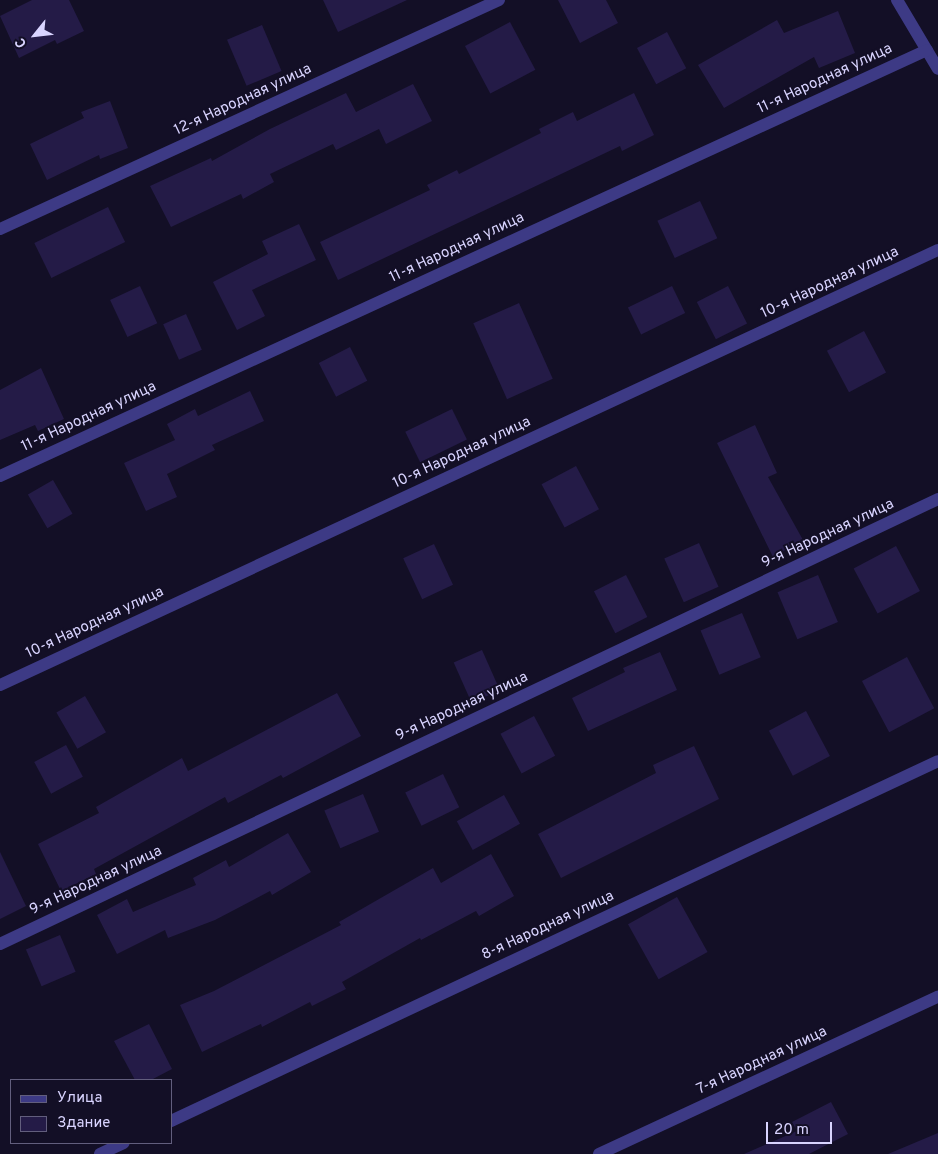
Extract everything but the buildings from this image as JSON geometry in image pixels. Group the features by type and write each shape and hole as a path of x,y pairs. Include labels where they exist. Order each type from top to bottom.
{"street":[{"name":"12-я Народная улица","path":"0,229 499,0"},
{"path":"897,0 938,69"},
{"name":"11-я Народная улица","path":"0,476 927,50"},
{"name":"10-я Народная улица","path":"0,685 938,250"},
{"name":"9-я Народная улица","path":"0,944 938,499"},
{"name":"8-я Народная улица","path":"172,1120 938,761"},
{"name":"7-я Народная улица","path":"599,1154 938,997"},
{"path":"100,1154 122,1144"}]}
